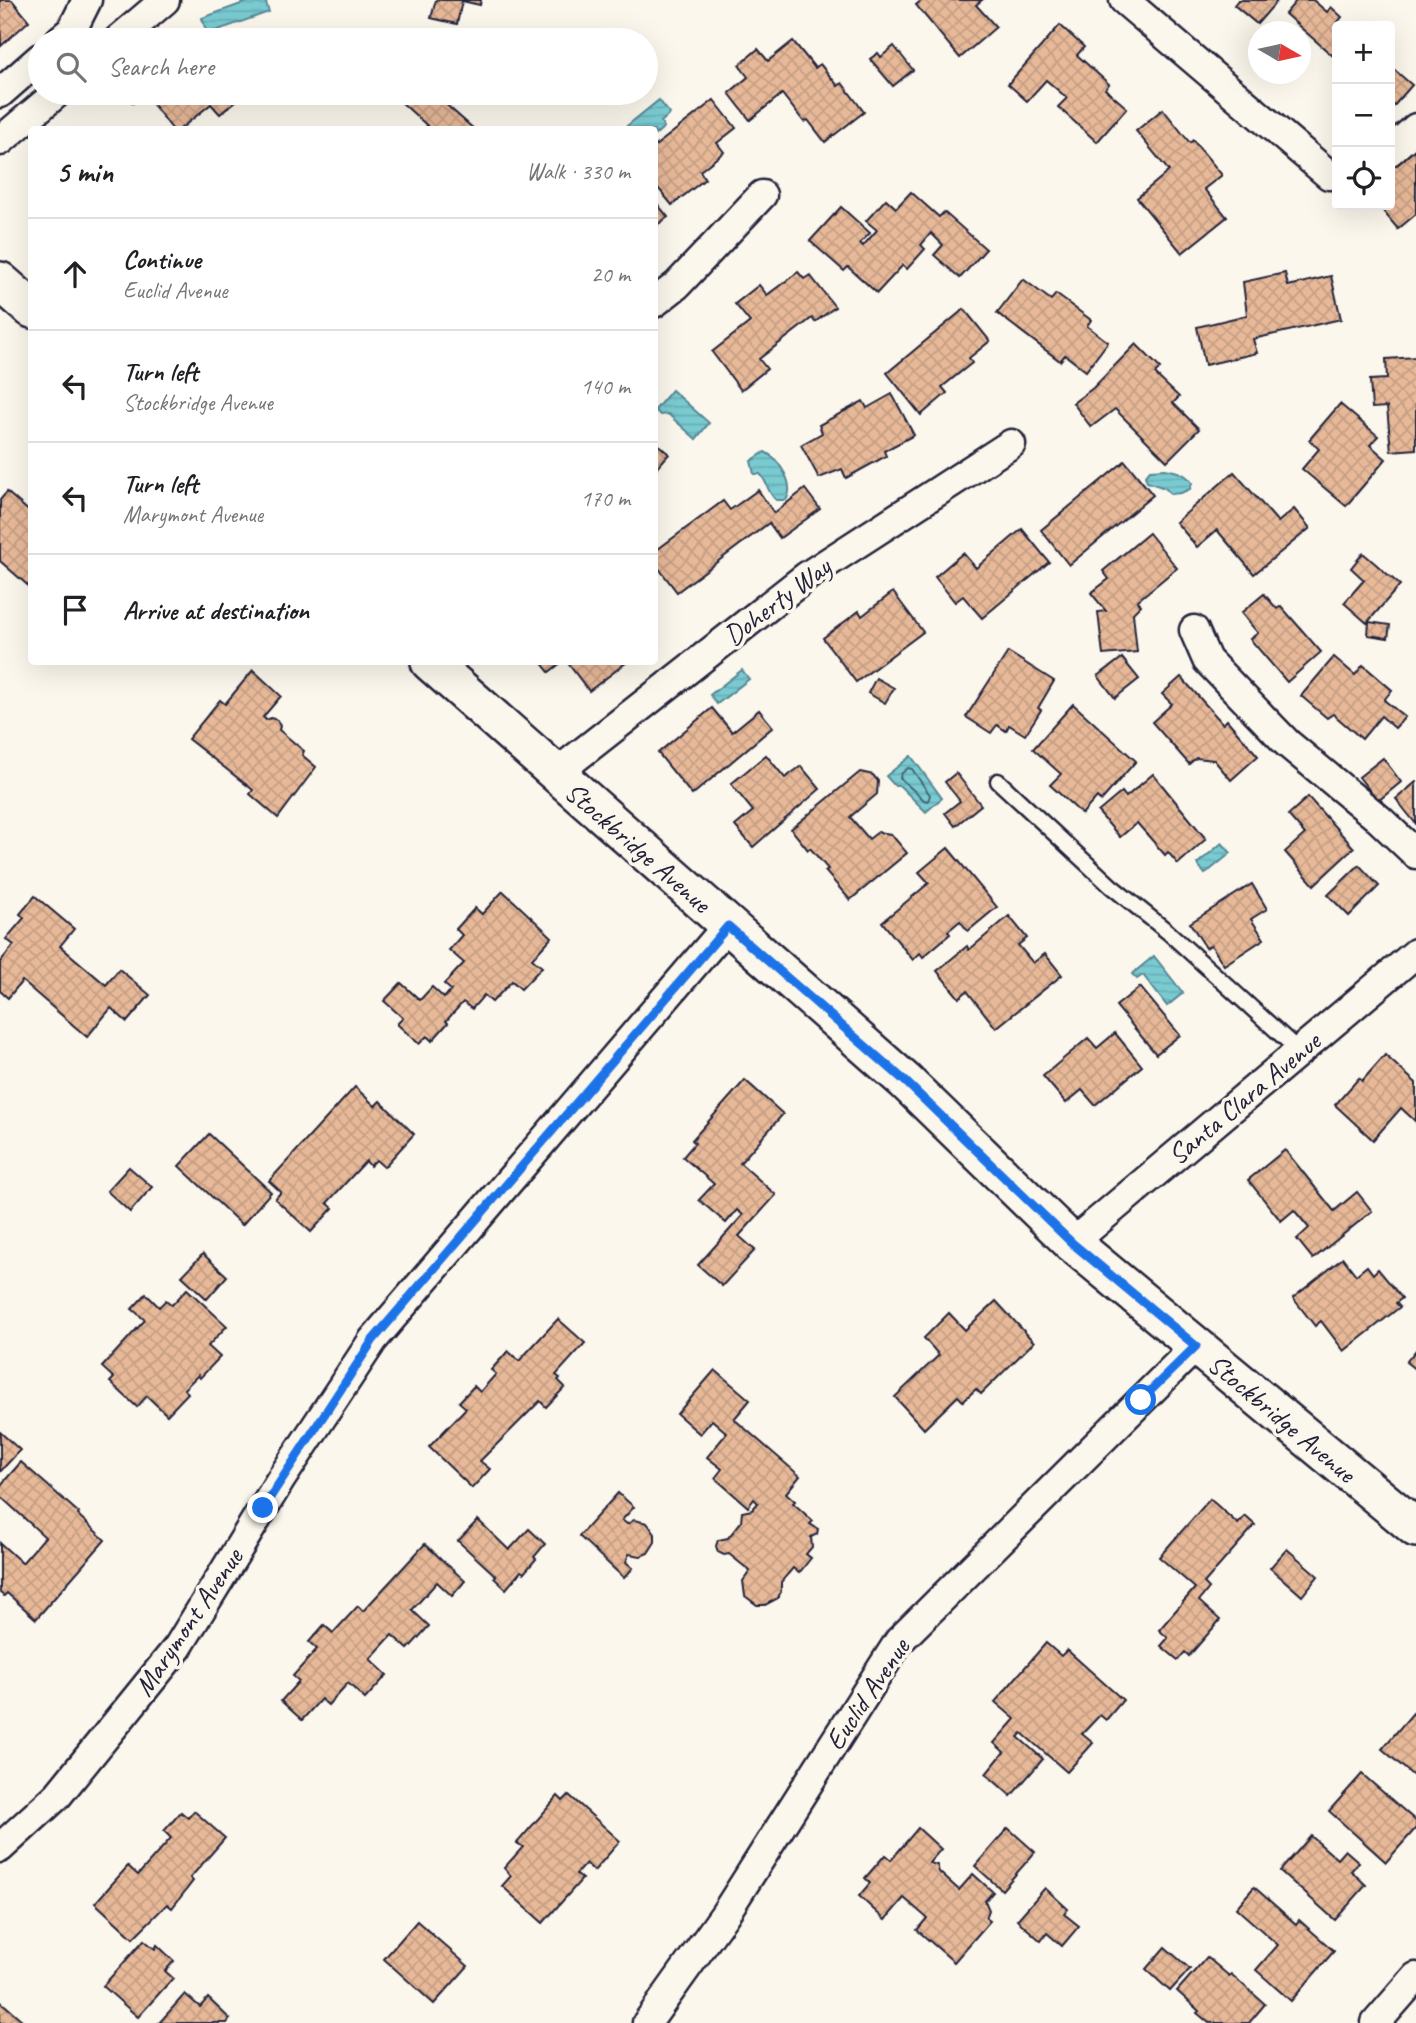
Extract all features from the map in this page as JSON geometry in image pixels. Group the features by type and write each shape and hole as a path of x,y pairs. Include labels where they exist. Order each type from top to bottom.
{"street":[{"path":"73,28 87,0"},
{"path":"132,28 165,0"},
{"path":"1124,0 1332,175"},
{"path":"0,93 28,68"},
{"path":"0,141 43,105"},
{"path":"1395,147 1416,128"},
{"path":"658,300 677,285 762,195"},
{"path":"0,281 28,306"},
{"name":"Doherty Way","path":"555,774 807,576 1011,444"},
{"path":"1194,630 1207,660 1287,743 1379,819 1416,854"},
{"name":"Stockbridge Avenue","path":"433,665 905,1081 1072,1243 1416,1528"},
{"name":"Marymont Avenue","path":"0,1848 58,1795 178,1647 281,1479 373,1340 728,926"},
{"name":"Santa Clara Avenue","path":"1072,1243 1416,953"},
{"name":"Euclid Avenue","path":"647,2023 725,1914 899,1641 1196,1346"},
{"path":"1376,2023 1416,1977"}],"lane":[{"path":"998,781 1111,886 1168,932 1300,1051"}],"water":[{"path":"252,0 265,0 269,12 224,28 205,28 202,18"},
{"path":"658,101 670,114 661,122 664,127 658,132 658,126 627,126 653,105 658,105"},
{"path":"672,390 709,423 696,439 668,414 660,415 658,406"},
{"path":"765,452 776,460 784,473 789,487 786,500 776,500 760,474 754,474 751,461"},
{"path":"1165,469 1187,477 1192,483 1190,489 1171,494 1165,488 1147,482 1145,476 1150,470"},
{"path":"742,670 749,679 717,704 710,695"},
{"path":"911,756 942,798 926,812 886,776"},
{"path":"1222,843 1231,853 1205,874 1197,864"},
{"path":"1154,956 1183,993 1167,1006 1143,975 1137,979 1132,974"}],"building":[{"path":"0,0 12,0 29,21 1,46"},
{"path":"436,0 481,0 480,5 462,1 457,24 431,18"},
{"path":"922,0 982,0 976,5 996,27 960,58 916,5"},
{"path":"1238,0 1278,0 1260,21 1253,21 1234,5"},
{"path":"1297,0 1313,0 1327,12 1331,7 1342,17 1339,21 1332,21 1332,55 1311,37 1311,21 1293,21 1285,14"},
{"path":"1060,25 1084,47 1077,55 1109,84 1105,89 1127,108 1097,142 1058,107 1067,98 1046,80 1027,101 1008,84"},
{"path":"793,41 815,68 820,64 838,86 842,83 864,112 825,142 808,120 804,122 782,94 750,120 729,93 748,77 739,65 758,49 768,61"},
{"path":"894,46 913,70 893,86 870,59 878,53 881,57"},
{"path":"1395,70 1412,85 1395,105"},
{"path":"714,100 736,128 717,143 724,152 700,171 705,179 672,205 658,188 658,144"},
{"path":"153,105 210,105 184,126 170,126"},
{"path":"212,105 231,105 220,114"},
{"path":"404,105 447,105 470,126 428,126"},
{"path":"1163,109 1190,143 1193,140 1222,175 1204,189 1227,217 1182,253 1137,198 1169,171 1136,131"},
{"path":"1413,149 1416,153 1416,214 1398,229 1382,210 1395,210 1395,165"},
{"path":"911,192 939,217 944,212 986,249 960,278 934,255 943,245 931,233 921,245 925,249 907,269 903,265 877,293 848,267 844,271 810,241 841,207 870,233 860,243 863,246 877,230 866,221 886,199 896,208"},
{"path":"658,205 668,217 658,224"},
{"path":"798,272 804,279 810,275 835,307 815,322 812,318 759,359 767,369 741,390 712,352 750,322 735,304 759,285 767,295"},
{"path":"1285,273 1288,286 1331,276 1341,319 1253,339 1257,353 1205,365 1197,327 1247,315 1243,282"},
{"path":"1023,279 1051,300 1056,294 1091,320 1087,326 1108,342 1086,371 1065,355 1060,361 997,313"},
{"path":"964,309 990,341 969,358 972,363 942,387 947,393 921,415 887,373"},
{"path":"1136,344 1160,368 1155,374 1179,397 1173,403 1199,429 1167,461 1115,409 1091,427 1073,403 1093,388"},
{"path":"1416,357 1416,449 1391,451 1387,407 1372,408 1370,380 1387,379 1386,359"},
{"path":"892,394 914,435 884,451 886,456 846,478 842,469 819,478 801,445 822,433 819,425 863,401 867,408"},
{"path":"1340,404 1378,436 1370,445 1386,459 1346,506 1302,469 1319,449 1309,440"},
{"path":"658,444 669,454 658,466"},
{"path":"1125,461 1153,495 1069,565 1041,530"},
{"path":"1234,472 1278,522 1294,509 1310,528 1254,574 1217,530 1197,547 1176,522"},
{"path":"805,489 820,509 780,538 769,523 677,592 658,567 658,549 723,501 730,510 758,490 774,513"},
{"path":"7,492 28,510 28,586 0,561 0,500"},
{"path":"1022,529 1049,562 982,618 963,596 955,602 935,577 963,553 976,568"},
{"path":"1149,533 1177,568 1137,601 1141,605 1133,613 1137,652 1103,655 1098,612 1106,611 1091,593 1109,579 1103,571"},
{"path":"1363,553 1400,585 1367,623 1344,603 1364,580 1351,568"},
{"path":"893,592 923,632 856,682 823,638 859,611 862,616"},
{"path":"1264,594 1277,609 1281,606 1321,652 1287,682 1250,639 1258,633 1241,613"},
{"path":"1369,622 1390,625 1388,638 1368,635"},
{"path":"1008,652 1054,681 1038,708 1041,710 1025,735 1009,725 1006,731 997,725 991,733 966,717"},
{"path":"1334,657 1355,675 1363,665 1392,690 1384,700 1405,717 1395,728 1381,716 1362,739 1333,714 1327,718 1301,696"},
{"path":"1122,658 1139,679 1115,698 1098,676"},
{"path":"543,665 558,665 549,672"},
{"path":"569,665 623,665 589,691"},
{"path":"253,670 281,696 263,717 266,720 277,720 279,730 304,751 302,755 316,767 278,818 250,794 253,790 188,739 220,700 225,704"},
{"path":"1181,677 1223,724 1227,720 1258,756 1231,780 1214,760 1196,758 1189,764 1152,722 1172,704 1162,694"},
{"path":"876,678 894,688 885,703 868,693"},
{"path":"1073,704 1136,761 1101,801 1097,797 1082,814 1050,785 1061,774 1033,749"},
{"path":"712,708 732,732 759,710 773,727 692,795 658,753"},
{"path":"766,755 785,778 801,766 820,789 753,847 735,826 753,811 731,784"},
{"path":"1383,758 1401,782 1378,801 1359,777"},
{"path":"860,772 873,775 878,781 877,794 850,817 869,839 878,832 891,834 907,853 850,900 825,871 828,869 791,829"},
{"path":"956,773 981,805 955,826 945,813 960,801 945,782"},
{"path":"1153,774 1206,839 1178,864 1168,852 1165,855 1137,823 1120,837 1098,812 1122,792 1126,797"},
{"path":"1416,782 1416,824 1396,799"},
{"path":"1308,797 1354,848 1314,885 1285,852 1305,834 1288,815"},
{"path":"948,848 997,907 968,931 960,921 948,931 950,934 923,957 920,953 913,960 882,922 929,883 919,872"},
{"path":"1359,865 1379,886 1349,916 1328,895"},
{"path":"1252,884 1267,909 1251,919 1264,939 1224,965 1211,945 1206,948 1190,923"},
{"path":"503,891 552,937 532,959 542,967 521,989 512,981 492,1002 484,995 472,1009 463,1002 432,1041 427,1036 419,1044 397,1024 403,1018 384,1001 401,983 420,1000 432,987 444,998 451,990 444,984 464,963 449,950 462,935 456,929 475,908 482,914"},
{"path":"35,896 74,929 60,946 106,985 119,969 150,995 127,1022 111,1008 87,1037 22,981 8,998 0,991 0,962 14,945 6,939 24,918 20,914"},
{"path":"1009,916 1027,938 1018,945 1033,963 1045,954 1062,975 996,1028 967,991 959,998 937,971 967,946 969,950"},
{"path":"1140,987 1180,1035 1156,1054 1116,1006"},
{"path":"1115,1033 1142,1066 1095,1105 1082,1090 1066,1103 1043,1076 1088,1038 1097,1048"},
{"path":"1385,1055 1416,1083 1416,1122 1401,1108 1373,1140 1335,1105 1359,1078 1362,1081"},
{"path":"745,1080 783,1114 740,1163 776,1195 739,1236 755,1250 722,1286 698,1265 743,1215 737,1210 726,1223 699,1200 714,1184 683,1157 695,1143 692,1140"},
{"path":"355,1087 375,1106 380,1101 414,1134 384,1167 376,1160 370,1166 366,1161 327,1203 333,1208 311,1232 275,1199 281,1192 269,1181"},
{"path":"209,1134 271,1192 242,1225 179,1166"},
{"path":"1285,1150 1334,1211 1357,1192 1372,1211 1313,1259 1297,1239 1309,1228 1294,1210 1281,1221 1248,1180"},
{"path":"129,1167 152,1187 130,1212 107,1191"},
{"path":"203,1254 227,1276 207,1299 182,1276"},
{"path":"1343,1258 1356,1275 1367,1266 1373,1274 1378,1269 1402,1298 1396,1303 1400,1307 1344,1351 1321,1321 1315,1326 1293,1298"},
{"path":"187,1289 227,1326 208,1346 220,1357 200,1378 198,1375 184,1389 188,1393 167,1415 147,1396 137,1407 110,1382 114,1378 102,1367 145,1320 132,1309 146,1294 159,1307 166,1300 172,1305"},
{"path":"996,1301 1034,1342 981,1394 976,1389 963,1401 958,1396 924,1429 895,1397 939,1355 924,1338 949,1313 965,1330"},
{"path":"558,1319 585,1343 556,1375 565,1387 546,1407 540,1401 480,1461 490,1469 472,1488 429,1447 466,1408 459,1402 474,1386 480,1392 496,1374 491,1370 508,1351 519,1361"},
{"path":"1416,1350 1416,1370 1406,1362"},
{"path":"715,1370 750,1400 734,1419 800,1476 786,1493 813,1521 810,1524 818,1529 817,1534 811,1537 812,1547 806,1554 811,1558 799,1573 793,1568 781,1582 778,1598 765,1605 757,1605 745,1596 743,1581 750,1571 729,1554 718,1552 716,1546 718,1540 728,1538 741,1522 742,1512 752,1510 758,1503 754,1499 748,1507 715,1478 722,1469 707,1457 727,1433 712,1420 700,1434 677,1414"},
{"path":"0,1432 20,1450 0,1472"},
{"path":"21,1462 105,1540 36,1619 7,1593 4,1596 0,1593 0,1543 22,1563 45,1537 0,1496 0,1486"},
{"path":"618,1493 634,1507 622,1520 627,1524 634,1520 647,1523 655,1534 655,1542 648,1553 641,1556 629,1554 626,1562 633,1568 624,1578 579,1536"},
{"path":"1210,1499 1238,1524 1245,1516 1255,1525 1204,1583 1209,1588 1199,1601 1220,1620 1189,1656 1185,1652 1178,1660 1161,1646 1168,1638 1159,1630 1195,1588 1159,1557"},
{"path":"478,1520 509,1550 529,1529 545,1544 524,1573 521,1571 506,1589 494,1578 496,1576 458,1541"},
{"path":"425,1544 465,1581 452,1596 437,1582 412,1610 429,1626 408,1649 392,1635 370,1659 387,1675 365,1699 348,1683 328,1705 321,1699 302,1720 281,1701 299,1681 293,1676 317,1649 309,1642 324,1625 333,1633 358,1606 363,1611"},
{"path":"1287,1549 1318,1576 1302,1596 1270,1568"},
{"path":"1046,1643 1061,1656 1067,1650 1123,1700 1106,1720 1100,1715 1082,1734 1093,1743 1067,1772 1022,1733 1018,1737 1043,1759 1011,1796 986,1774 1004,1752 994,1743 1015,1719 995,1702"},
{"path":"1413,1713 1416,1716 1416,1778 1382,1749"},
{"path":"1362,1774 1416,1821 1416,1828 1386,1862 1329,1811"},
{"path":"569,1795 620,1841 594,1871 586,1863 576,1874 582,1879 543,1923 502,1886 511,1876 504,1868 523,1847 517,1843 558,1796 563,1801"},
{"path":"194,1811 225,1838 190,1878 193,1881 172,1908 167,1904 133,1938 95,1903 128,1866 138,1875 171,1838 164,1831 181,1812 188,1818"},
{"path":"918,1828 941,1849 929,1863 937,1865 939,1872 959,1890 973,1874 993,1892 985,1901 989,1910 986,1918 990,1921 954,1962 917,1930 927,1918 904,1898 885,1920 859,1896 870,1883 865,1878 885,1855 891,1860"},
{"path":"1008,1828 1035,1852 1002,1890 975,1866"},
{"path":"1311,1836 1337,1859 1345,1850 1359,1862 1351,1871 1366,1885 1335,1920 1280,1871"},
{"path":"1254,1887 1296,1924 1299,1920 1334,1951 1291,2001 1256,1970 1278,1945 1236,1908"},
{"path":"1045,1888 1068,1909 1064,1914 1079,1926 1062,1946 1047,1933 1041,1941 1017,1920"},
{"path":"417,1921 468,1966 434,2004 384,1959"},
{"path":"144,1940 155,1949 157,1945 174,1961 165,1971 173,1978 138,2017 103,1986"},
{"path":"1165,1947 1190,1969 1170,1991 1146,1969"},
{"path":"1207,1957 1265,2004 1249,2023 1209,2023 1177,1991"},
{"path":"185,1994 200,2007 208,1998 230,2019 227,2023 159,2023"},
{"path":"0,2001 23,2021 22,2023 0,2023"}],"route":[{"path":"263,1508 373,1340 728,926 905,1081 1072,1243 1196,1346 1141,1400"}]}
